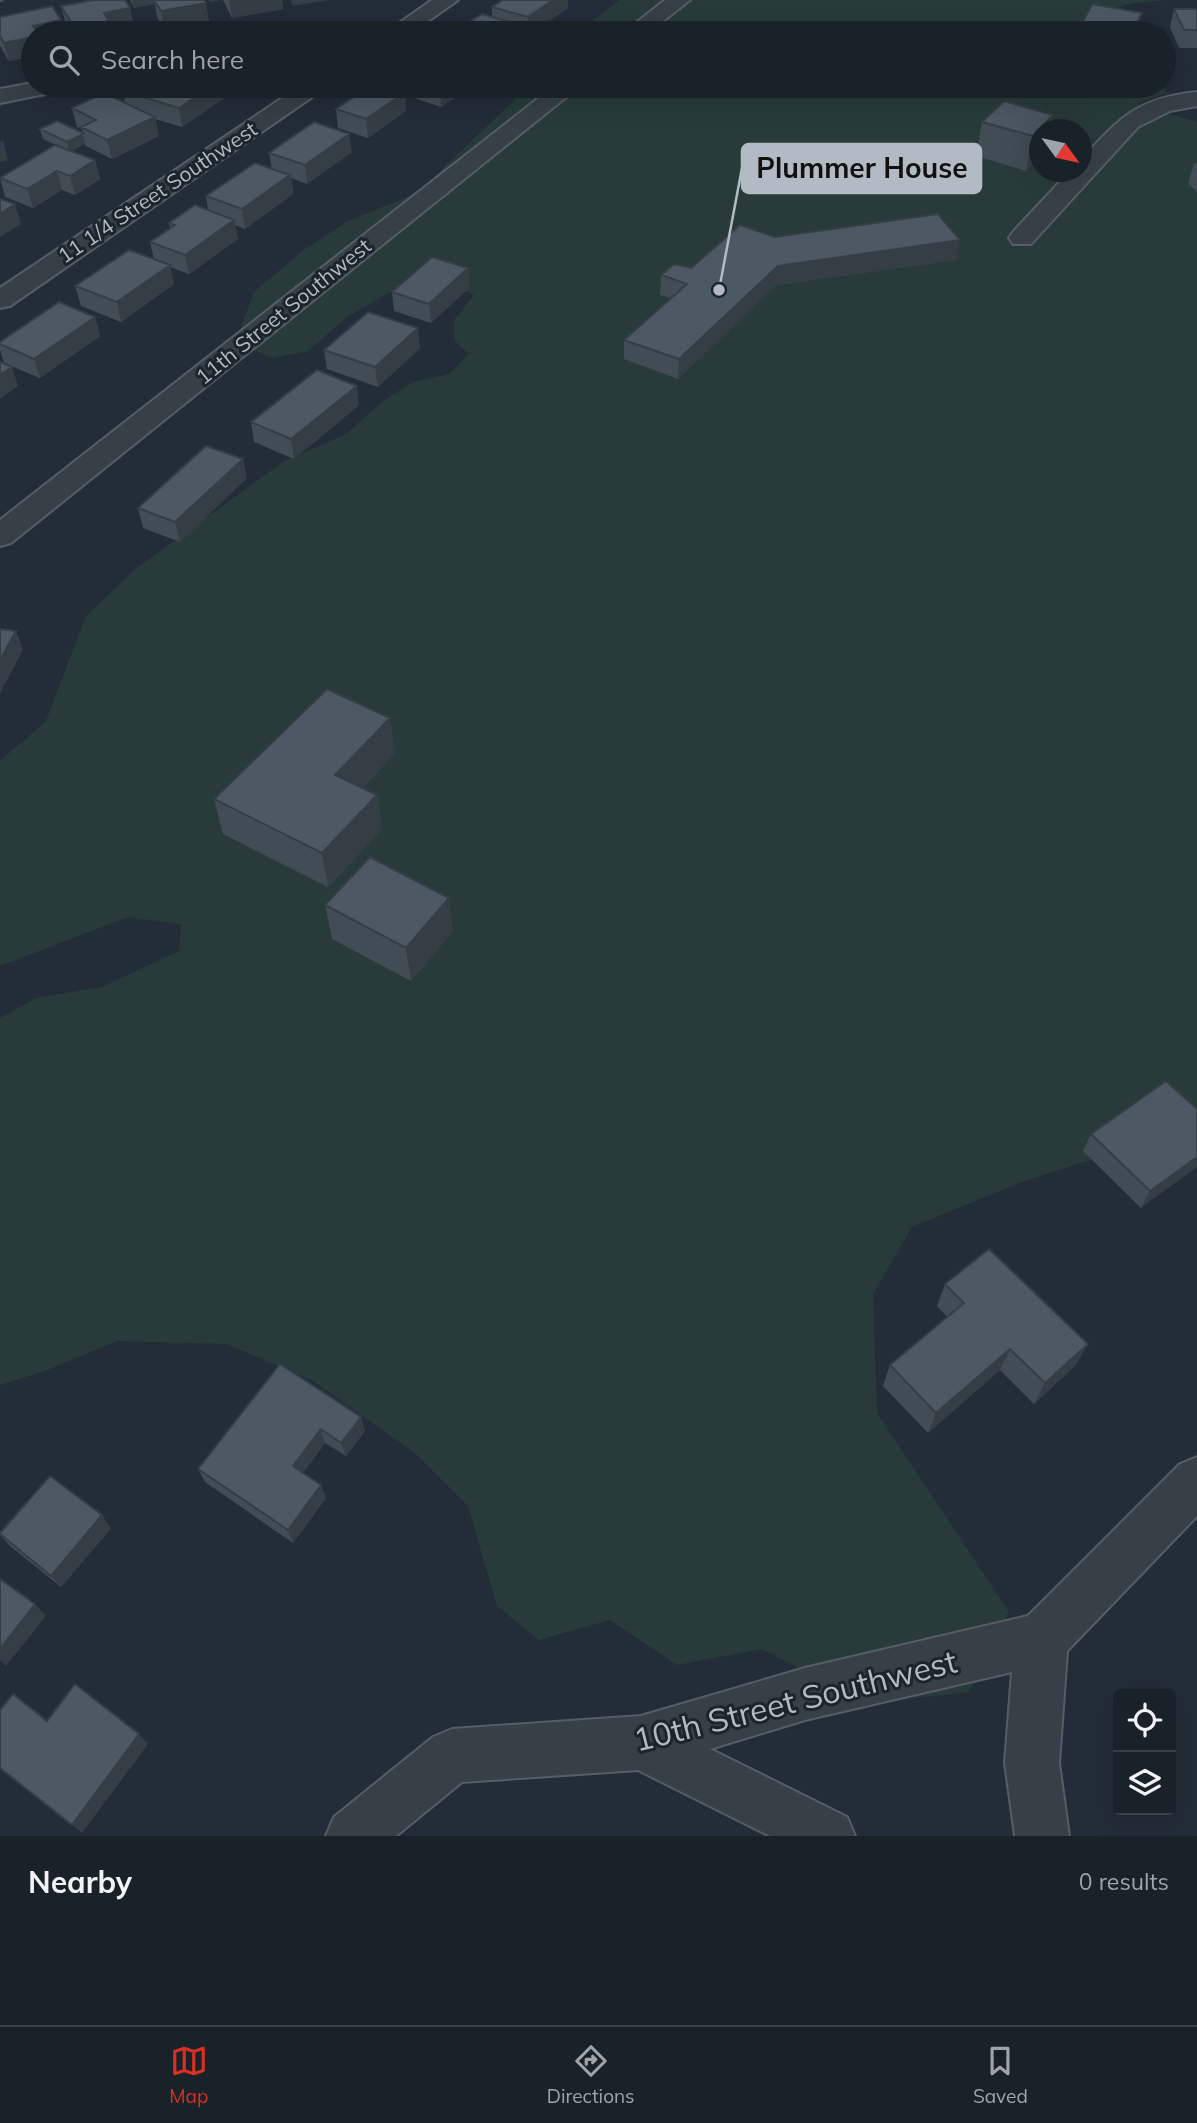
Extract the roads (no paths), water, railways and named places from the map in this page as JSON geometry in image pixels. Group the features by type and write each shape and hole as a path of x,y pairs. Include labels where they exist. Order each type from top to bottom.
{"street":[{"path":"415,21 447,0"},
{"path":"650,21 679,0"},
{"path":"0,96 21,92"},
{"name":"11 1/4 Street Southwest","path":"0,300 180,175 298,98"},
{"name":"11th Street Southwest","path":"0,536 553,98"},
{"path":"1022,238 1129,122 1168,104 1197,99"},
{"path":"1042,1836 1037,1818 1030,1754 1042,1639 1197,1481"},
{"name":"10th Street Southwest","path":"353,1836 452,1756 641,1743 805,1694 1042,1639"},
{"path":"641,1743 828,1836"}],"place":[{"name":"Plummer House","path":"719,290"}]}
